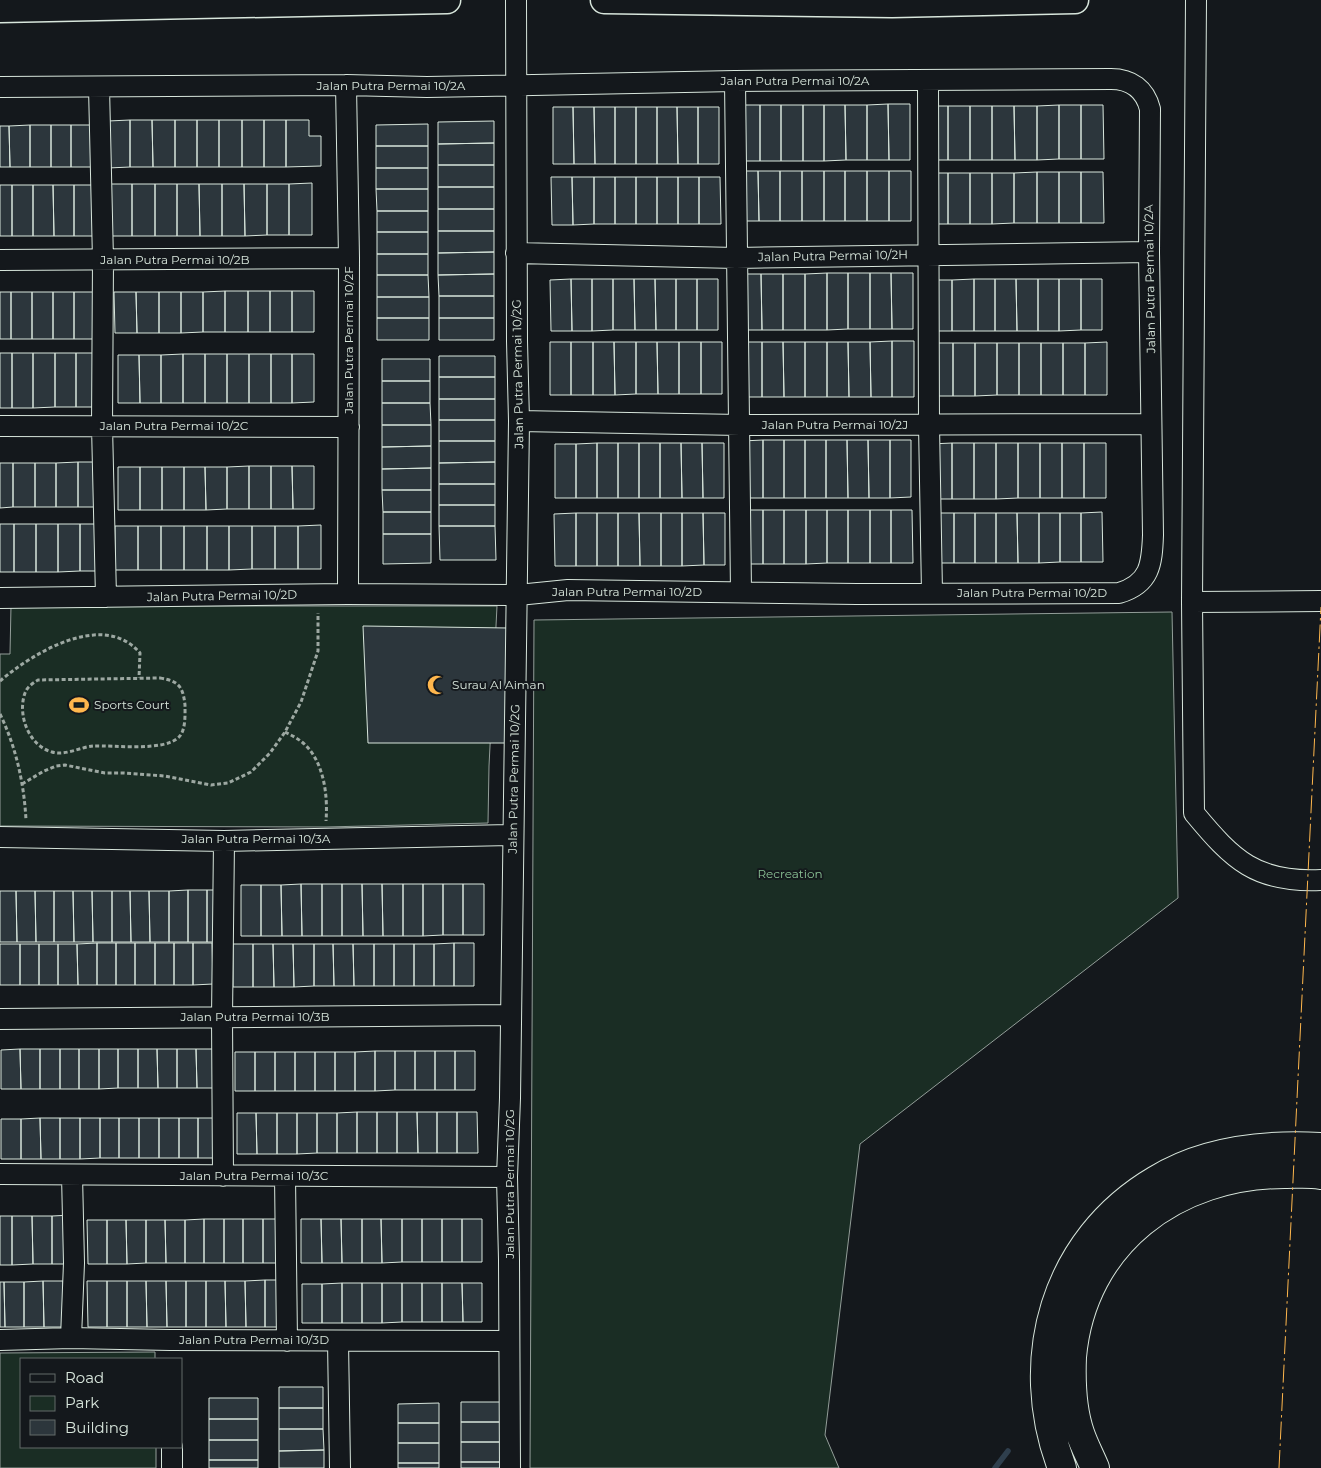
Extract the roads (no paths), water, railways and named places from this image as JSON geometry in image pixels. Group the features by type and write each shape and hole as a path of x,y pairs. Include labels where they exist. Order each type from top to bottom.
{"highway":[{"path":"1062,1468 1048,1422 1044,1386 1046,1347 1053,1312 1065,1278 1094,1232 1130,1197 1157,1179 1188,1165 1237,1150 1284,1146 1321,1147"},
{"path":"1095,1468 1080,1432 1075,1412 1072,1369 1073,1347 1077,1326 1091,1286 1113,1250 1141,1222 1160,1209 1210,1185 1258,1175 1321,1175"}],"main road":[{"path":"0,9 447,0"},
{"path":"604,0 806,2 1075,0"}],"street":[{"name":"Jalan Putra Permai 10/2G","path":"510,1468 510,1260 507,1177 518,595 519,421 516,253 516,0"},
{"path":"1196,0 1192,602 1194,813 1224,846 1246,865 1276,877 1298,881 1321,880"},
{"name":"Jalan Putra Permai 10/2A","path":"0,87 516,86 736,81 1111,79 1129,81 1148,99 1150,109 1149,252 1153,535"},
{"path":"928,80 929,425 932,593"},
{"path":"736,81 736,258 741,592"},
{"name":"Jalan Putra Permai 10/2F","path":"346,85 349,258 348,594"},
{"path":"99,86 103,260 102,426 106,597"},
{"name":"Jalan Putra Permai 10/2H","path":"516,253 736,258 1149,252"},
{"name":"Jalan Putra Permai 10/2B","path":"0,260 349,258"},
{"name":"Jalan Putra Permai 10/2J","path":"519,421 740,425 1151,424"},
{"name":"Jalan Putra Permai 10/2C","path":"0,426 349,427"},
{"name":"Jalan Putra Permai 10/2D","path":"0,598 348,594 518,595 568,590 1119,593 1129,590 1140,583 1148,571 1152,555 1153,535"},
{"path":"1192,602 1321,602"},
{"name":"Jalan Putra Permai 10/3A","path":"0,837 224,841 512,835"},
{"path":"223,1176 224,841"},
{"name":"Jalan Putra Permai 10/3B","path":"0,1019 510,1015"},
{"name":"Jalan Putra Permai 10/3C","path":"0,1174 507,1177"},
{"path":"71,1338 74,1263 72,1175"},
{"path":"285,1176 287,1341"},
{"name":"Jalan Putra Permai 10/3D","path":"0,1340 71,1338 170,1350 287,1341 509,1341"},
{"path":"338,1341 340,1468"},
{"path":"172,1448 172,1468"}],"waterway":[{"path":"995,1468 1008,1451"}],"place":[{"name":"Surau Al Aiman","path":"437,685"},
{"name":"Sports Court","path":"79,705"}],"park label":[{"name":"Recreation","path":"790,874"}]}
